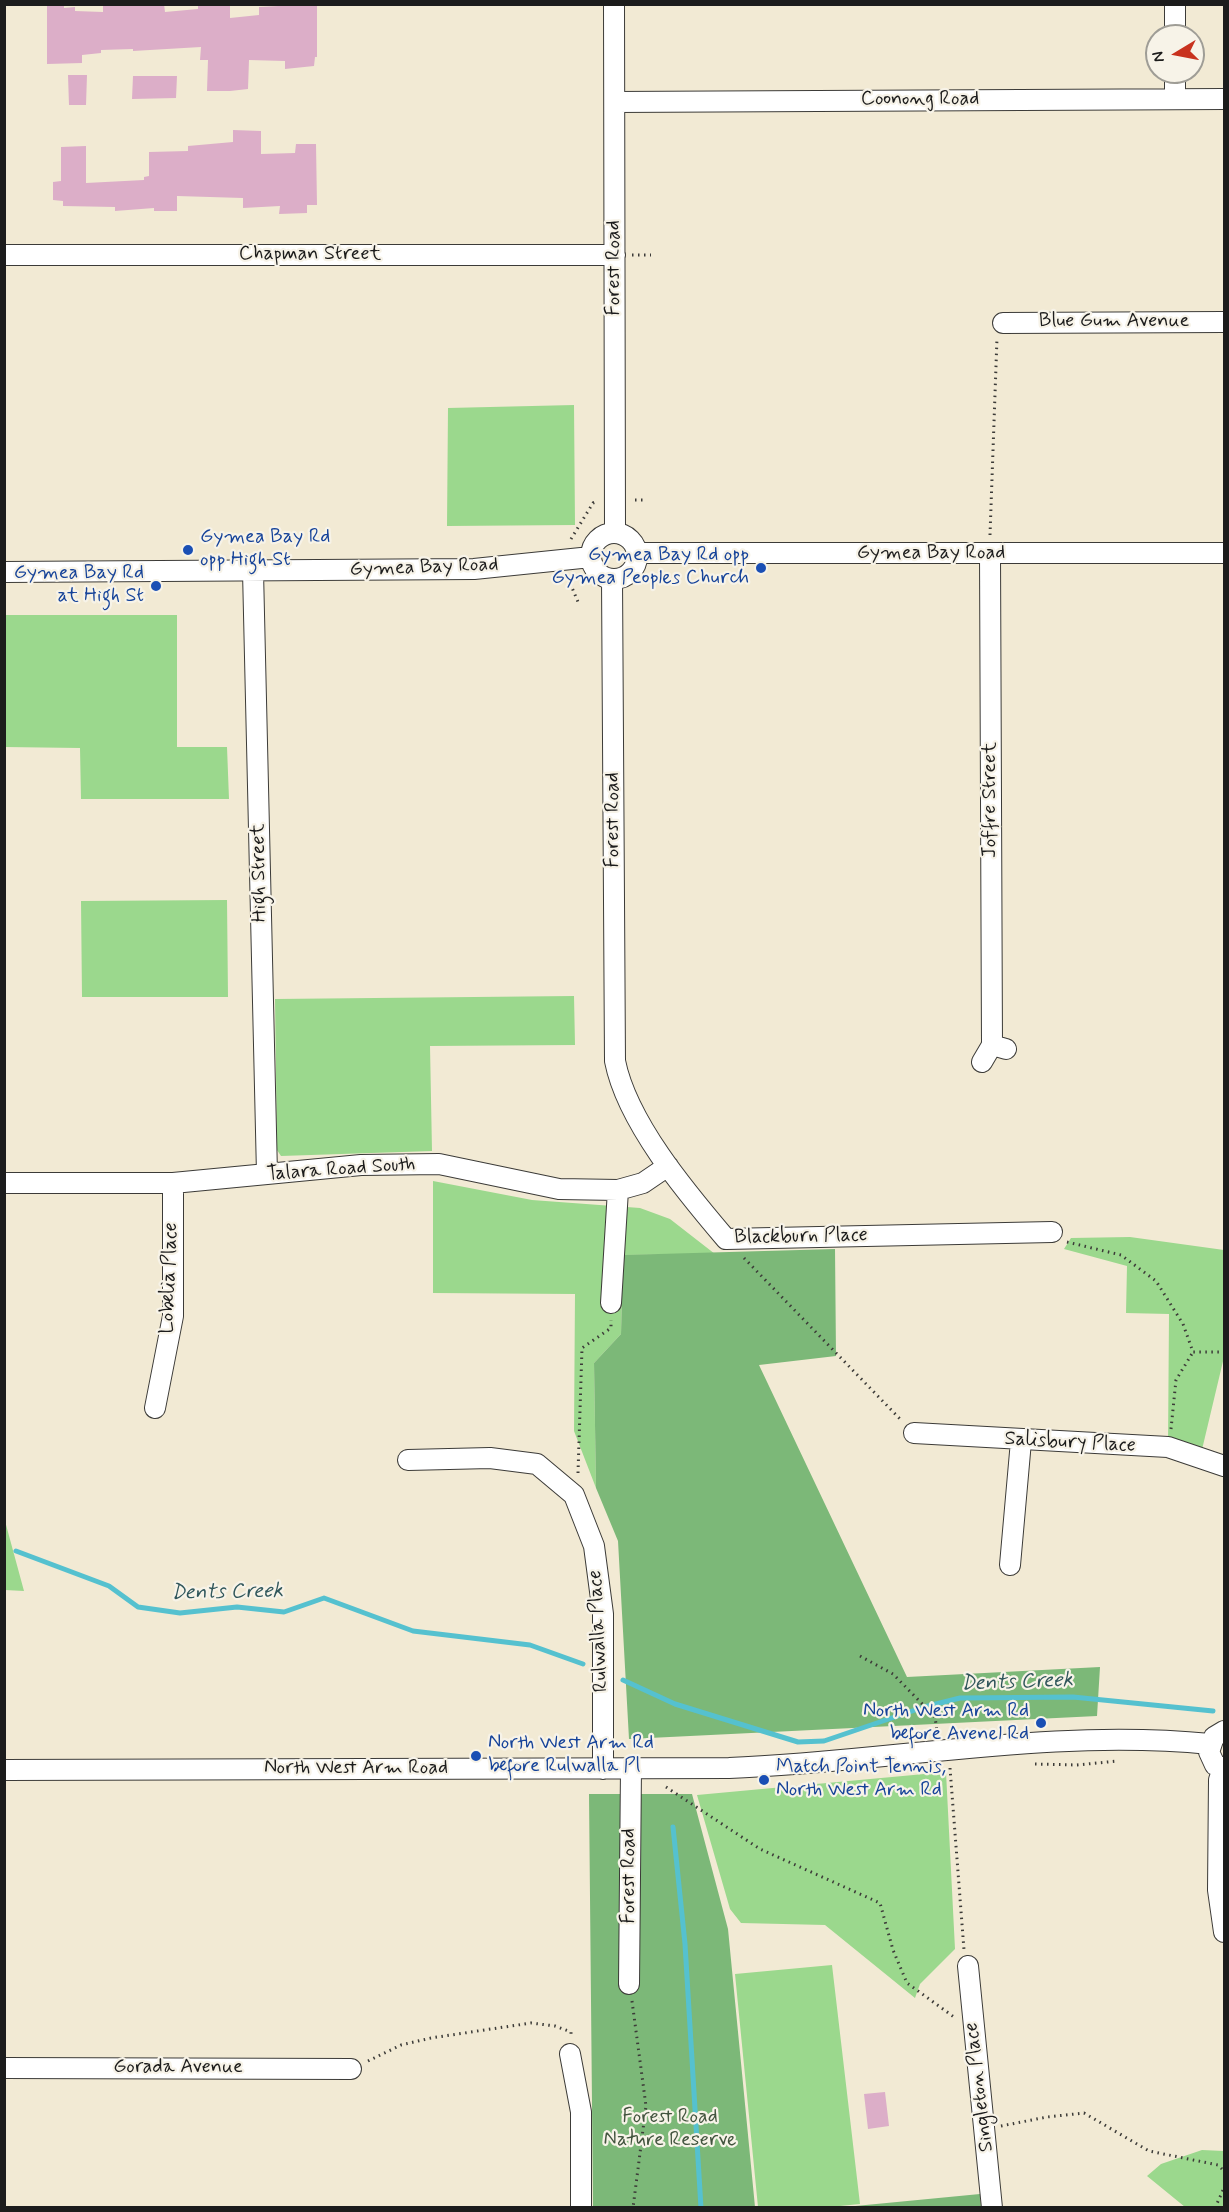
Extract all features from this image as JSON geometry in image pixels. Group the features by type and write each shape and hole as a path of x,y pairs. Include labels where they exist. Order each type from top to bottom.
{"street":[{"name":"Forest Road","path":"614,4 615,532"},
{"path":"1175,4 1175,24"},
{"path":"1175,84 1176,99"},
{"name":"Coonong Road","path":"615,102 1224,99"},
{"name":"Chapman Street","path":"4,255 615,255"},
{"name":"Blue Gum Avenue","path":"1003,323 1224,322"},
{"path":"615,532 632,541 637,553 634,568 628,574 612,579 596,570 591,557 595,543 600,537 615,532"},
{"name":"Gymea Bay Road","path":"637,553 1224,553"},
{"name":"Joffre Street","path":"990,554 993,1052"},
{"name":"Gymea Bay Road","path":"4,572 474,568 591,557"},
{"name":"High Street","path":"253,571 267,1174"},
{"name":"Forest Road","path":"612,579 615,1061"},
{"name":"Blackburn Place","path":"615,1061 629,1101 668,1166 726,1239 1052,1232"},
{"name":"Talara Road South","path":"4,1183 173,1183 361,1165 439,1164 552,1188 618,1190 643,1183 668,1166"},
{"name":"Lobelia Place","path":"155,1408 173,1316 173,1183"},
{"path":"611,1303 618,1190"},
{"name":"Salisbury Place","path":"914,1433 1170,1448 1224,1466"},
{"path":"1010,1565 1021,1441"},
{"name":"Rulwalla Place","path":"408,1460 490,1458 537,1464 574,1496 594,1546 603,1614 603,1769"},
{"path":"1217,1737 1211,1760 1224,1768 1219,1780 1218,1879 1224,1932"},
{"name":"North West Arm Road","path":"4,1770 603,1769 783,1766 1020,1742 1217,1737"},
{"name":"Forest Road","path":"629,1984 631,1768"},
{"name":"Singleton Place","path":"968,1966 972,2030 986,2129 992,2208"},
{"path":"570,2054 581,2112 580,2208"},
{"name":"Gorada Avenue","path":"4,2068 351,2069"}],"path":[{"path":"990,554 994,343 1003,323"},
{"path":"576,529 593,503 599,500"},
{"path":"635,500 645,500"},
{"path":"1052,1232 1072,1245 1121,1254 1156,1281 1183,1324 1193,1352"},
{"path":"726,1239 914,1433"},
{"path":"574,1496 580,1457 582,1348 611,1328 611,1303"},
{"path":"1193,1352 1224,1352"},
{"path":"1170,1448 1176,1380 1193,1352"},
{"path":"860,1656 893,1674 935,1717"},
{"path":"950,1768 962,1942"},
{"path":"665,1786 760,1850 879,1904 893,1950 908,1983 972,2030"},
{"path":"629,1984 646,2106 633,2208"},
{"path":"351,2069 402,2045 531,2023 555,2026 571,2032 570,2054"},
{"path":"986,2129 1084,2113 1149,2151 1218,2165 1224,2171"},
{"path":"1215,2208 1224,2188"}],"green space":[{"path":"574,405 575,525 447,526 448,408"},
{"path":"5,615 177,615 177,747 227,747 229,799 81,799 80,748 5,747"},
{"path":"227,900 228,997 82,997 81,901"},
{"path":"574,996 575,1045 430,1046 432,1151 281,1156 277,1150 275,999"},
{"path":"433,1181 532,1200 640,1208 670,1219 715,1254 623,1255 621,1334 594,1363 596,1488 574,1431 575,1294 433,1293"},
{"path":"1130,1237 1224,1250 1224,1357 1200,1458 1168,1447 1169,1314 1126,1313 1127,1266 1064,1249 1071,1238"},
{"path":"835,1249 836,1356 759,1365 907,1677 1100,1667 1097,1716 629,1739 618,1541 596,1488 594,1363 621,1334 623,1255"},
{"path":"5,1521 24,1591 5,1590"},
{"path":"946,1772 955,1949 920,1984 915,1998 825,1925 741,1923 730,1909 697,1795"},
{"name":"Forest Road Nature Reserve","path":"589,1794 692,1794 728,1929 755,2207 593,2207"},
{"path":"832,1965 860,2204 820,2208 758,2207 735,1974"},
{"path":"1202,2150 1224,2151 1224,2207 1185,2207 1147,2176 1161,2164"},
{"path":"980,2194 981,2207 845,2207"}],"building":[{"path":"47,4 64,4 64,8 75,7 75,11 103,12 103,4 164,4 165,12 198,9 198,4 230,4 230,18 259,15 259,7 317,4 317,57 315,57 314,66 285,69 285,61 249,60 248,89 230,91 207,91 208,60 200,60 201,47 133,51 133,49 101,50 101,53 82,55 82,63 47,64"},
{"path":"68,75 87,75 86,105 69,105"},
{"path":"133,76 177,76 176,98 132,99"},
{"path":"233,130 261,131 261,154 295,153 296,144 316,144 317,205 307,205 307,213 279,214 280,206 243,208 243,198 177,196 177,211 154,211 154,208 115,211 115,207 63,206 63,201 53,200 53,182 61,181 61,147 86,146 86,183 144,180 144,177 149,176 149,152 188,151 188,146 233,142"},
{"path":"885,2092 889,2126 868,2129 864,2094"}],"waterway":[{"name":"Dents Creek","path":"16,1551 109,1586 138,1607 180,1613 237,1607 284,1612 324,1598 413,1631 530,1645 583,1664"},
{"name":"Dents Creek","path":"623,1680 675,1704 798,1742 824,1741 924,1707 960,1698 1073,1697 1213,1711"},
{"path":"673,1827 685,1944 701,2208"}],"place":[{"name":"Gymea Bay Rd opp High St","path":"188,550"},
{"name":"Gymea Bay Rd opp Gymea Peoples Church","path":"761,568"},
{"name":"Gymea Bay Rd at High St","path":"156,586"},
{"name":"North West Arm Rd before Avenel Rd","path":"1041,1723"},
{"name":"North West Arm Rd before Rulwalla Pl","path":"476,1756"},
{"name":"Match Point Tennis, North West Arm Rd","path":"764,1780"}]}
